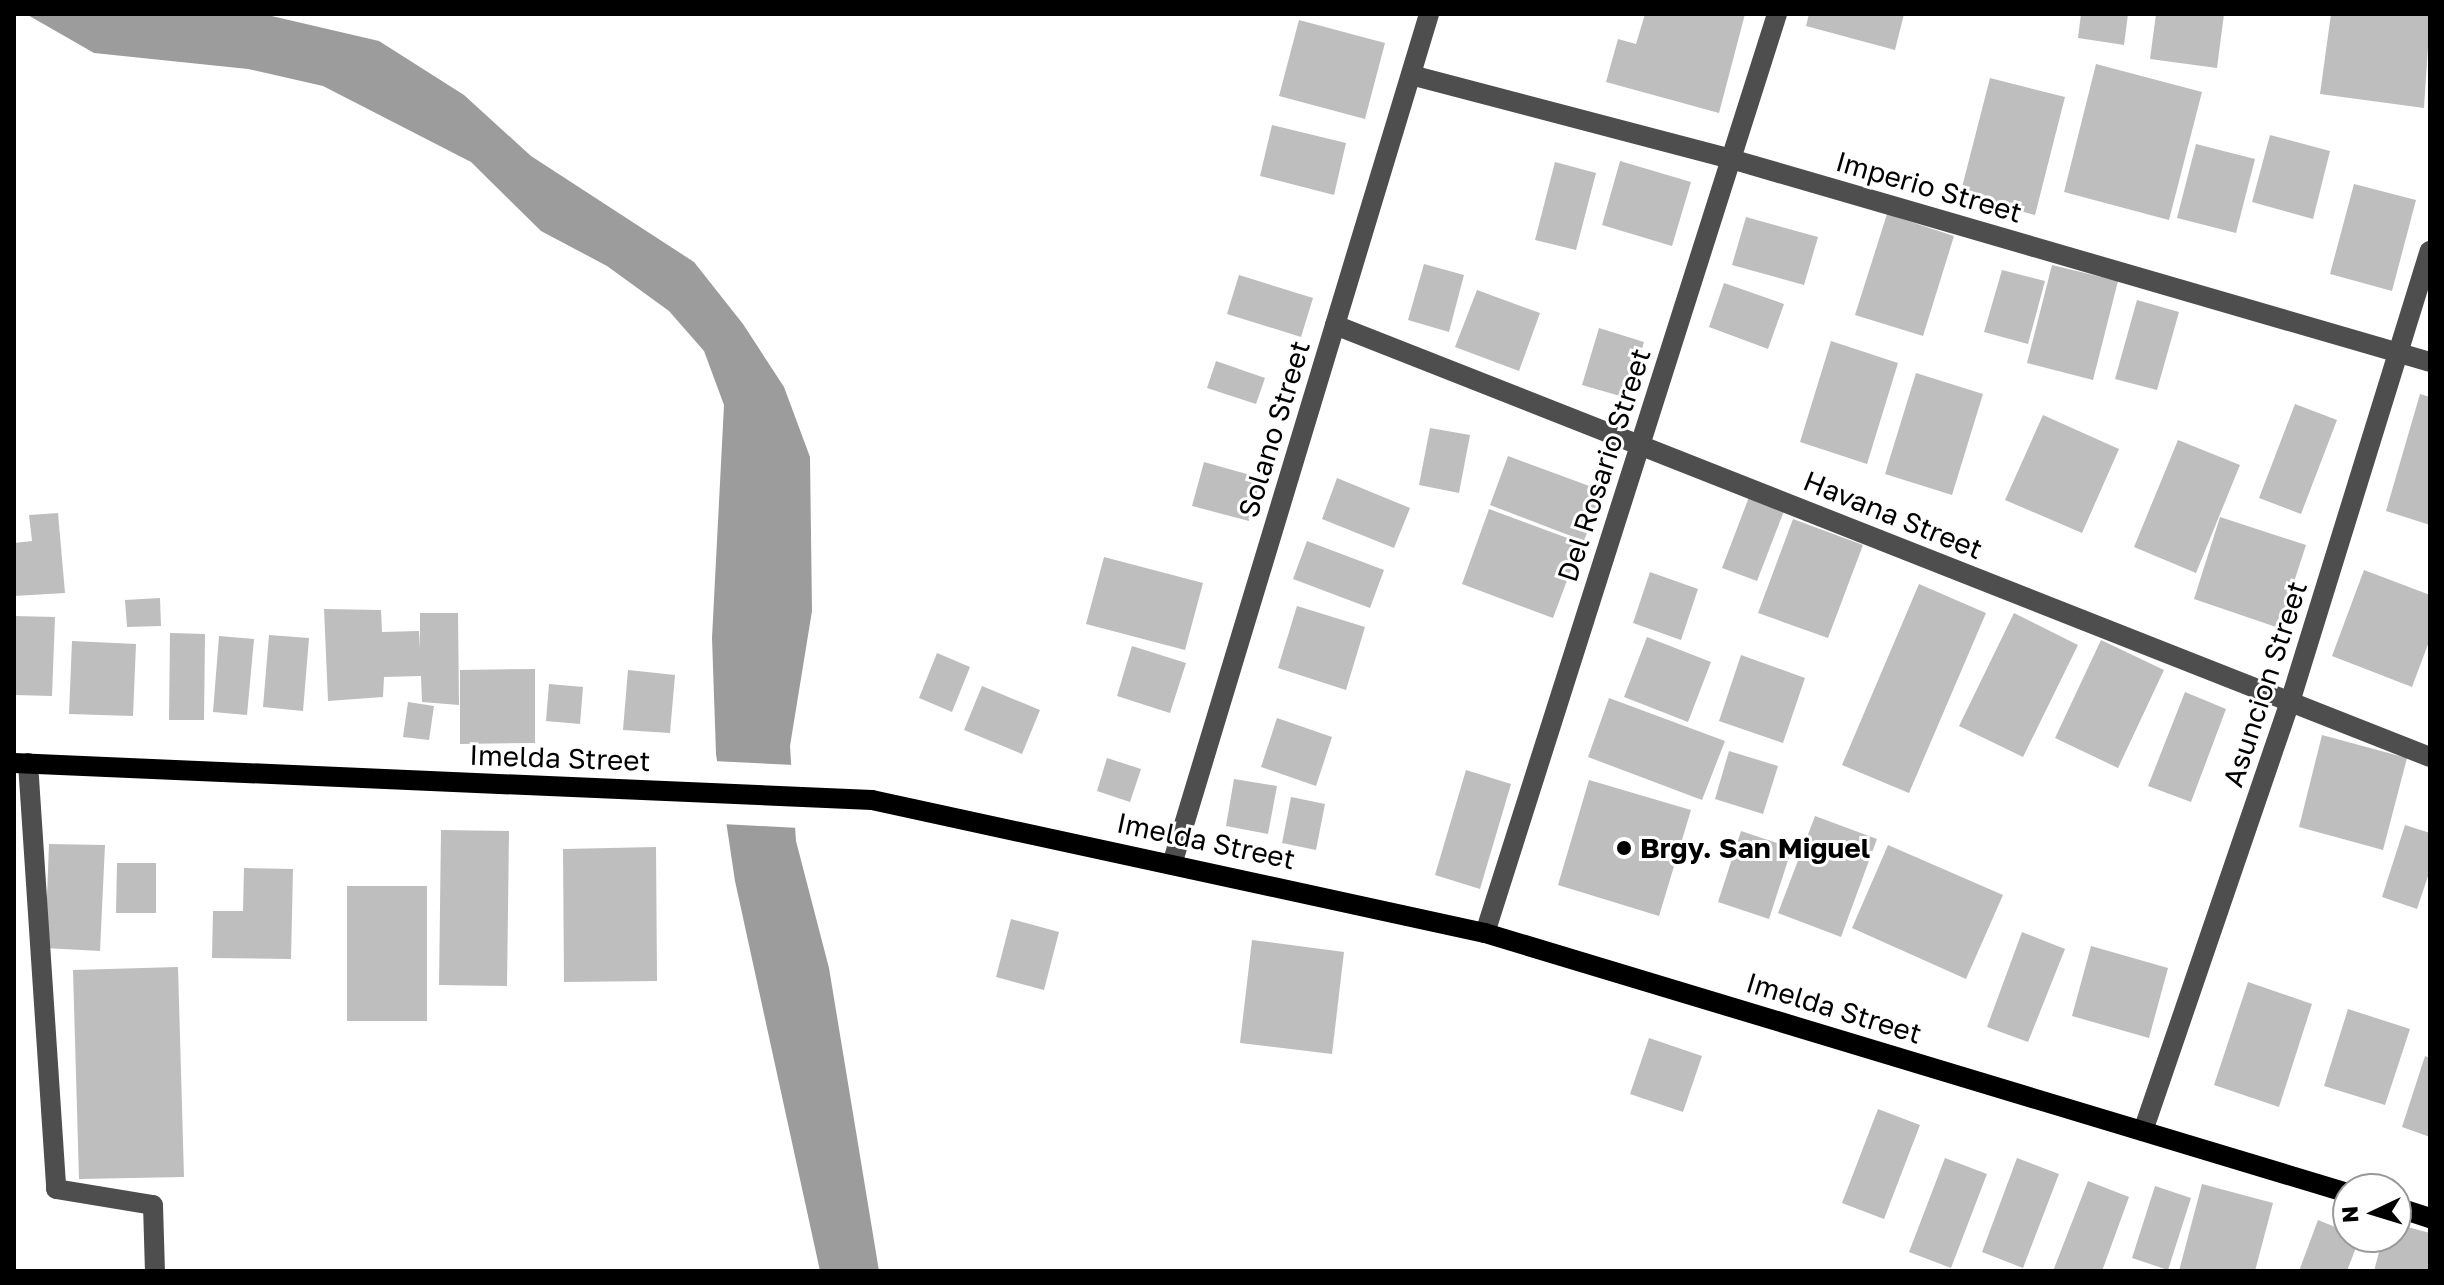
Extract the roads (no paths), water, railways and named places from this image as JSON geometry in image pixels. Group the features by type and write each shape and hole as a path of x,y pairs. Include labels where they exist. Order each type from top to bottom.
{"main road":[{"name":"Imelda Street","path":"21,763 872,800 1173,861 1485,933 2332,1188"}],"street":[{"name":"Solano Street","path":"1173,861 1429,14"},
{"name":"Del Rosario Street","path":"1485,933 1777,14"},
{"name":"Imperio Street","path":"1411,75 1731,159 2430,362"},
{"name":"Asuncion Street","path":"2143,1131 2290,702 2430,251"},
{"name":"Havana Street","path":"1335,325 2430,757"},
{"path":"21,763 56,1189 153,1205 155,1271"}],"place":[{"name":"Brgy. San Miguel","path":"1624,848"}]}
